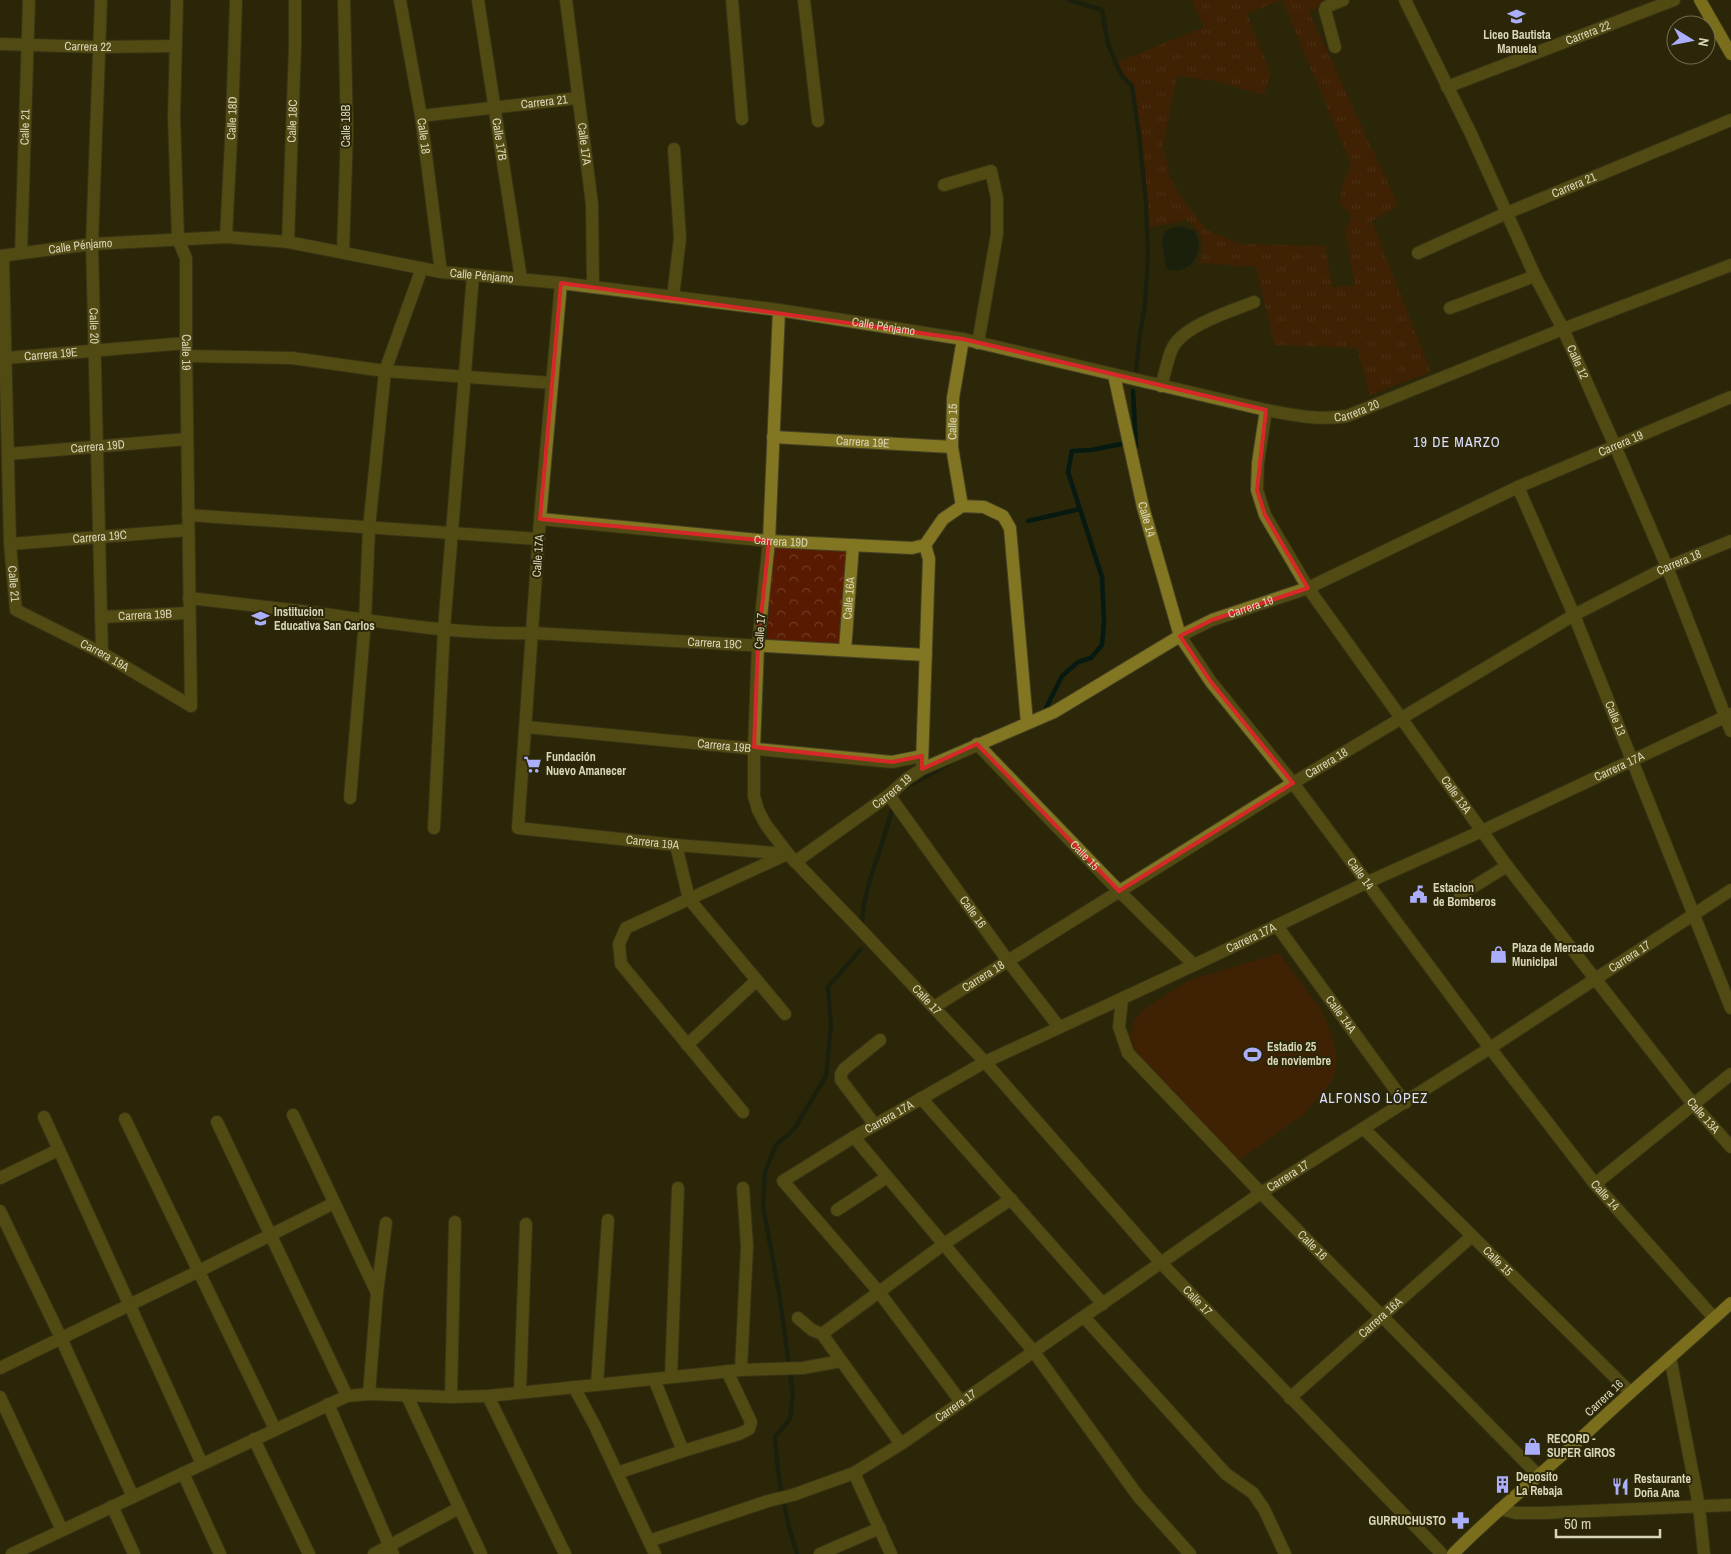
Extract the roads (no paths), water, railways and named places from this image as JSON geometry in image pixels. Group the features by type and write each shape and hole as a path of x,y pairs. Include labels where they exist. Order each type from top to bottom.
{"main road":[{"path":"1700,0 1731,54"},
{"name":"Carrera 16","path":"1453,1554 1500,1509 1594,1427 1630,1392 1731,1302"}],"street":[{"name":"Calle 21","path":"21,253 28,0"},
{"name":"Calle 20","path":"101,0 92,244 102,653"},
{"name":"Calle 19","path":"177,0 174,117 178,239 186,258 190,706"},
{"name":"Calle 18D","path":"226,237 236,0"},
{"name":"Calle 18C","path":"288,242 295,0"},
{"name":"Calle 18B","path":"343,252 347,131 344,0"},
{"name":"Calle 18","path":"400,0 421,116 441,272"},
{"name":"Calle 17B","path":"478,0 521,279"},
{"name":"Calle 17A","path":"566,0 592,204 593,287"},
{"path":"732,0 742,119"},
{"path":"804,0 818,122"},
{"path":"1335,47 1325,10 1326,7 1343,0"},
{"name":"Calle 12","path":"1405,0 1507,212 1535,276 1616,446 1728,715 1731,731"},
{"name":"Carrera 22","path":"1447,87 1674,0"},
{"name":"Carrera 22","path":"0,44 98,47 176,46"},
{"name":"Carrera 21","path":"421,116 578,98"},
{"name":"Carrera 21","path":"1418,253 1507,212 1731,120"},
{"path":"674,148 680,238 674,297"},
{"path":"944,185 991,171 997,198 997,234 978,343"},
{"name":"Calle Pénjamo","path":"1,256 92,244 178,239 226,237 288,242 441,272 561,283 778,310 963,339"},
{"name":"Calle 21","path":"1,256 6,358 10,544 16,610"},
{"name":"Carrera 20","path":"963,339 1266,410 1311,418 1329,419 1347,416 1731,264"},
{"path":"350,798 365,621 369,528 385,371 422,268"},
{"path":"434,828 444,629 473,275"},
{"path":"1450,308 1535,276"},
{"name":"Calle 17A","path":"518,828 540,519 561,283"},
{"path":"1161,386 1172,347 1180,337 1188,330 1254,302"},
{"name":"Calle 17","path":"778,310 769,541 758,645 754,747 754,796 758,810 766,825 792,858 985,1062 1161,1263 1442,1554"},
{"name":"Calle 15","path":"962,506 952,447 953,398 963,339"},
{"name":"Carrera 19E","path":"6,358 94,351 186,349 292,358 385,371 552,383"},
{"name":"Calle 14","path":"1114,375 1143,507 1180,636 1211,682 1368,882 1490,1048 1595,1184 1714,1318"},
{"name":"Carrera 19","path":"687,1045 621,964 619,944 626,928 688,899 792,858 889,795 922,762 977,744 1054,712 1180,636 1212,620 1308,588 1518,487 1731,397"},
{"name":"Calle 13A","path":"1266,410 1258,463 1257,490 1264,515 1308,588 1507,866 1693,1104 1731,1146"},
{"name":"Carrera 19E","path":"773,437 952,447"},
{"name":"Carrera 19D","path":"8,454 187,439"},
{"name":"Calle 13","path":"1518,487 1574,615 1692,915 1731,1008"},
{"path":"922,762 929,559 925,545 943,519 962,506 984,506 1003,516 1010,528 1027,723"},
{"path":"188,515 539,539"},
{"name":"Carrera 19D","path":"540,519 769,541 912,548 925,545"},
{"name":"Carrera 19C","path":"10,544 188,530"},
{"name":"Carrera 18","path":"934,1007 1292,783 1574,615 1666,567 1731,540"},
{"name":"Calle 16A","path":"845,650 853,545"},
{"name":"Carrera 19C","path":"189,598 365,621 508,634 758,645 926,655"},
{"name":"Carrera 19A","path":"16,610 102,653 190,706"},
{"name":"Carrera 19B","path":"101,617 189,613"},
{"name":"Carrera 17A","path":"879,1292 782,1181 854,1137 985,1062 1728,715"},
{"name":"Carrera 19B","path":"526,727 754,747 892,762 922,762"},
{"name":"Calle 15","path":"977,744 1119,891 1194,965"},
{"name":"Calle 16","path":"889,795 1008,960 1059,1027"},
{"name":"Carrera 19A","path":"518,828 792,858"},
{"path":"676,845 688,899 785,1014"},
{"path":"1460,895 1507,866"},
{"name":"Carrera 17","path":"649,1541 768,1501 793,1495 854,1473 901,1444 1262,1193 1364,1130 1731,890"},
{"name":"Calle 14A","path":"1277,926 1405,1102"},
{"path":"743,1112 687,1045 756,980"},
{"name":"Calle 16","path":"1122,999 1119,1027 1128,1053 1381,1316 1538,1475"},
{"path":"875,1125 841,1080 841,1074 844,1069 880,1040"},
{"path":"1595,1184 1731,1074"},
{"path":"921,1098 1103,1304"},
{"path":"293,1114 377,1293"},
{"path":"44,1117 202,1464"},
{"path":"125,1119 276,1429"},
{"path":"217,1122 347,1396"},
{"name":"Calle 15","path":"1364,1130 1630,1392"},
{"path":"854,1137 1034,1352 1138,1496 1190,1554"},
{"path":"0,1178 58,1150"},
{"path":"837,1210 887,1177"},
{"path":"671,1377 678,1188"},
{"path":"741,1370 747,1246 743,1188"},
{"path":"822,1334 944,1244 1011,1199"},
{"path":"0,1368 334,1203"},
{"path":"0,1211 61,1338 133,1497"},
{"path":"597,1385 608,1220"},
{"path":"451,1397 455,1222"},
{"path":"369,1394 377,1293 386,1223"},
{"path":"520,1392 526,1224"},
{"name":"Carrera 16A","path":"1290,1398 1472,1236"},
{"path":"879,1292 962,1402"},
{"path":"1084,1317 1226,1474 1252,1493 1264,1509 1285,1554"},
{"path":"798,1318 812,1330 822,1334 901,1444"},
{"path":"1670,1357 1699,1506 1704,1554"},
{"path":"12,1554 347,1396 369,1394 451,1397 488,1396 727,1371 803,1368 841,1361"},
{"path":"617,1473 750,1429 751,1422 727,1371"},
{"path":"654,1379 683,1450"},
{"path":"574,1387 655,1554"},
{"path":"407,1396 481,1554"},
{"path":"488,1396 565,1554"},
{"path":"0,1397 62,1530"},
{"path":"328,1404 391,1550"},
{"path":"254,1439 309,1554"},
{"path":"183,1473 220,1554"},
{"path":"854,1473 891,1554"},
{"path":"1500,1509 1516,1513 1544,1513 1731,1505"},
{"path":"112,1506 134,1554"},
{"path":"374,1554 391,1550 459,1508"},
{"path":"820,1554 880,1528"}],"waterway":[{"path":"1069,0 1102,10 1108,44 1121,75 1132,86 1146,202 1148,257 1145,305 1136,370"},
{"path":"1133,391 1136,447"},
{"path":"1046,708 1062,676 1078,662 1091,658 1102,645 1104,621 1102,577 1068,472 1072,451 1091,450 1121,444"},
{"path":"1028,521 1080,509"},
{"path":"906,787 947,765"},
{"path":"862,921 870,879 892,809"},
{"path":"797,1554 782,1496 776,1452 775,1437 790,1419 793,1394 779,1293 763,1206 765,1172 776,1145 794,1129 826,1076 831,1025 828,987 861,949"}],"place":[{"name":"Liceo Bautista Manuela","path":"1517,16"},
{"name":"Institucion Educativa San Carlos","path":"260,619"},
{"name":"Fundación Nuevo Amanecer","path":"532,764"},
{"name":"Estacion de Bomberos","path":"1419,895"},
{"name":"Plaza de Mercado Municipal","path":"1498,955"},
{"name":"Estadio 25 de noviembre","path":"1253,1054"},
{"name":"RECORD - SUPER GIROS","path":"1533,1446"},
{"name":"Deposito La Rebaja","path":"1502,1484"},
{"name":"Restaurante Doña Ana","path":"1620,1486"},
{"name":"GURRUCHUSTO","path":"1460,1521"}],"district":[{"name":"19 DE MARZO","path":"1457,442"},
{"name":"ALFONSO LÓPEZ","path":"1374,1098"}]}
